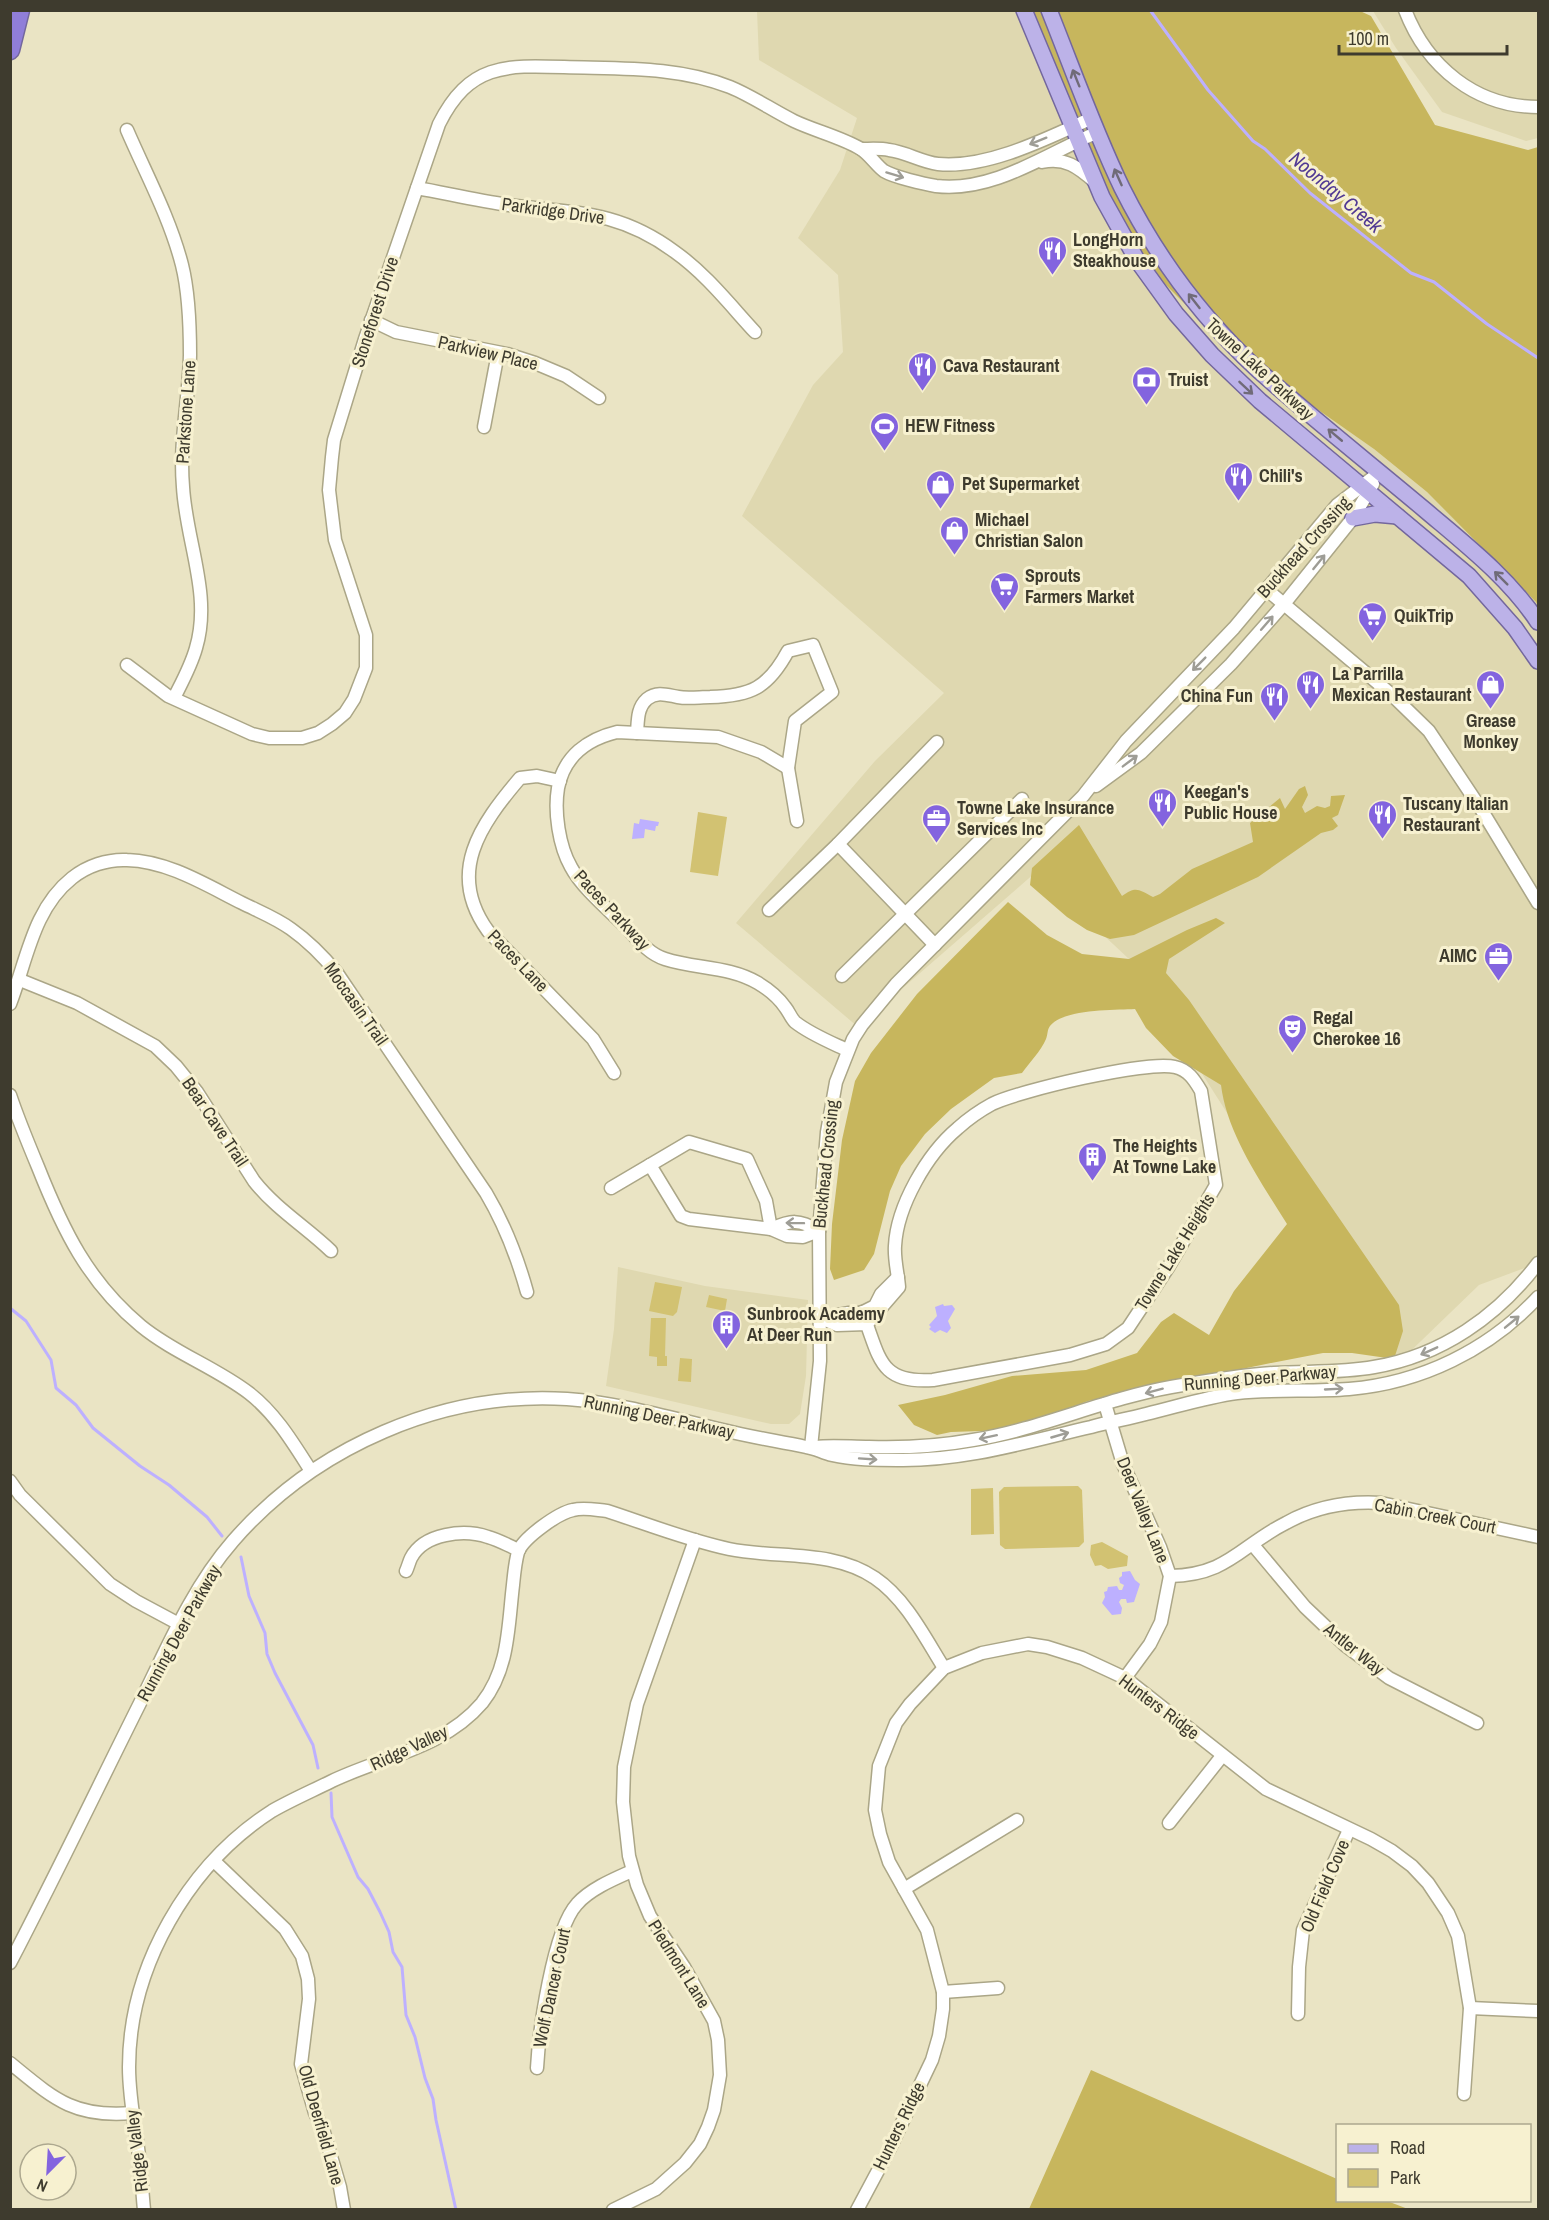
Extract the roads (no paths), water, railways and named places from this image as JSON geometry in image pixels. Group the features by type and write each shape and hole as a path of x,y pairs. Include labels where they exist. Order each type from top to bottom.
{"highway":[{"path":"10,50 20,10"}],"main road":[{"name":"Towne Lake Parkway","path":"1024,10 1096,183 1137,260 1176,314 1202,344 1260,401 1469,576 1491,599 1539,661"},
{"name":"Towne Lake Parkway","path":"1049,10 1095,125 1137,216 1168,266 1200,308 1258,370 1498,575 1517,594 1539,622"},
{"path":"1353,518 1375,514 1397,516"}],"street":[{"path":"1405,10 1411,27 1425,49 1455,80 1488,98 1521,106 1539,107"},
{"name":"Stoneforest Drive","path":"127,665 174,698 252,735 285,739 302,738 318,733 339,718 354,699 366,668 366,635 335,540 330,507 330,473 334,440 371,320 440,124 448,107 458,94 485,74 517,66 673,71 702,77 733,88 794,121 861,149 890,150 924,162 940,164 968,164 994,158 1074,134 1095,125"},
{"name":"Parkstone Lane","path":"127,130 172,235 182,267 189,319 190,357 183,426 182,486 186,520 202,599 202,615 196,648 174,698"},
{"name":"Stoneforest Drive","path":"861,149 885,172 937,186 983,182 1010,174 1032,165 1074,134"},
{"path":"1032,165 1045,161 1066,162 1076,166 1096,183"},
{"name":"Parkridge Drive","path":"417,188 515,206 584,212 631,227 661,242 688,262 755,332"},
{"name":"Parkview Place","path":"371,320 396,332 498,352 551,369 599,398"},
{"path":"484,427 498,352"},
{"name":"Buckhead Crossing","path":"811,1447 819,1379 821,1318 819,1231 829,1116 836,1082 848,1050 862,1025 885,996 934,945 1083,796 1126,741 1215,649 1338,505 1365,489 1380,472"},
{"name":"Buckhead Crossing","path":"1083,796 1141,753 1231,664 1284,604 1353,518 1365,489"},
{"path":"1266,589 1430,731 1539,903"},
{"path":"637,733 638,711 648,698 664,693 680,697 743,694 758,688 780,665 788,651 813,645 832,692 795,721 788,768 797,821"},
{"name":"Paces Parkway","path":"788,768 761,752 718,737 617,732 601,736 586,744 574,755 560,781 556,798 557,825 571,867 597,898 650,951 665,959 746,976 774,994 794,1020 818,1036 848,1050"},
{"path":"769,910 838,844 937,742"},
{"name":"Paces Lane","path":"560,781 537,776 520,778 500,802 471,853 468,886 478,918 488,931 593,1039 614,1073"},
{"path":"842,976 1022,799"},
{"path":"838,844 934,945"},
{"name":"Moccasin Trail","path":"10,1004 20,980 39,918 48,903 70,880 84,870 111,860 128,860 164,866 189,876 288,927 316,949 337,973 486,1193 517,1255 527,1292"},
{"name":"Bear Cave Trail","path":"20,980 77,1003 155,1046 176,1066 197,1092 264,1194 288,1217 331,1251"},
{"name":"Towne Lake Heights","path":"862,1312 880,1361 902,1379 914,1381 933,1380 1070,1355 1106,1344 1128,1328 1216,1185 1201,1090 1194,1078 1185,1070 1173,1066 1150,1067 1030,1090 992,1104 957,1128 932,1157 913,1187 899,1217 895,1248 898,1277"},
{"path":"10,1095 68,1237 98,1282 122,1309 155,1336 232,1382 259,1401 278,1422 311,1472"},
{"path":"611,1188 689,1142 747,1159 766,1201 771,1229"},
{"path":"650,1165 681,1216 689,1219 771,1229 787,1236 803,1237 819,1231"},
{"name":"Running Deer Parkway","path":"811,1447 833,1445 891,1447 971,1441 1013,1432 1167,1387 1272,1373 1349,1370 1397,1362 1440,1346 1490,1315 1539,1263"},
{"path":"821,1318 862,1312 875,1306 881,1294 898,1277"},
{"path":"821,1318 837,1325 867,1324 899,1287 898,1277"},
{"name":"Running Deer Parkway","path":"10,1963 179,1624 204,1581 233,1541 270,1504 311,1472 364,1441 401,1424 459,1408 523,1399 562,1399 604,1403 756,1438 811,1447 832,1455 852,1458 933,1460 987,1453 1217,1396 1372,1386 1416,1376 1481,1346 1539,1297"},
{"name":"Deer Valley Lane","path":"1105,1404 1123,1464 1160,1547 1170,1576 1161,1622 1150,1644 1125,1678"},
{"path":"10,1481 20,1495 110,1584 179,1624"},
{"name":"Cabin Creek Court","path":"1170,1576 1190,1575 1226,1564 1285,1523 1308,1513 1332,1506 1364,1502 1381,1503 1539,1537"},
{"path":"406,1571 412,1556 439,1536 471,1534 487,1536 519,1550 544,1525 573,1510 607,1511 730,1549 764,1554 829,1558 861,1570 891,1591 944,1668"},
{"name":"Piedmont Lane","path":"613,2210 656,2188 685,2163 700,2144 708,2127 714,2110 720,2075 718,2040 714,2021 684,1967 650,1916 632,1871 622,1802 624,1767 637,1704 695,1540"},
{"name":"Antler Way","path":"1253,1545 1305,1607 1346,1646 1389,1678 1478,1723"},
{"name":"Ridge Valley","path":"144,2210 132,2113 130,2050 142,1986 155,1950 173,1915 214,1861 233,1842 271,1812 331,1782 427,1743 455,1727 474,1711 494,1686 501,1671 508,1639 519,1550"},
{"name":"Hunters Ridge","path":"857,2210 932,2060 939,2036 943,1992 927,1930 889,1862 880,1834 875,1810 879,1766 896,1723 909,1704 944,1668 982,1653 1028,1644 1047,1647 1082,1658 1125,1678 1266,1789 1392,1851 1412,1866 1428,1883 1448,1913 1458,1936 1470,2008 1464,2094"},
{"path":"1169,1823 1222,1756"},
{"path":"904,1889 1017,1820"},
{"name":"Old Field Cove","path":"1298,2014 1303,1930 1349,1830"},
{"name":"Old Deerfield Lane","path":"214,1861 285,1929 302,1956 308,1979 309,1999 301,2064 315,2113 323,2129 340,2187 344,2210"},
{"name":"Wolf Dancer Court","path":"537,2068 541,2025 559,1941 567,1918 577,1903 617,1877 632,1871"},
{"path":"943,1992 998,1988"},
{"path":"1470,2008 1539,2011"},
{"path":"10,2063 48,2094 75,2109 97,2114 132,2113"}],"waterway":[{"name":"Noonday Creek","path":"1150,10 1208,90 1253,141 1265,149 1310,193 1411,273 1434,282 1487,324 1538,358"},
{"path":"10,1308 26,1321 51,1360 56,1388 76,1405 93,1428 140,1466 169,1485 207,1517 222,1536"},
{"path":"241,1557 249,1596 265,1633 267,1654 313,1745 318,1768"},
{"path":"331,1793 332,1817 358,1877 368,1889 380,1912 389,1932 393,1952 402,1967 406,2015 415,2037 425,2078 433,2099 456,2210"}],"place":[{"name":"LongHorn Steakhouse","path":"1052,276"},
{"name":"Cava Restaurant","path":"922,392"},
{"name":"Truist","path":"1147,406"},
{"name":"HEW Fitness","path":"884,452"},
{"name":"Chili's","path":"1238,502"},
{"name":"Pet Supermarket","path":"941,510"},
{"name":"Michael Christian Salon","path":"954,556"},
{"name":"Sprouts Farmers Market","path":"1004,612"},
{"name":"QuikTrip","path":"1373,642"},
{"name":"La Parrilla Mexican Restaurant","path":"1311,710"},
{"name":"Grease Monkey","path":"1491,710"},
{"name":"China Fun","path":"1274,722"},
{"name":"Keegan's Public House","path":"1163,828"},
{"name":"Tuscany Italian Restaurant","path":"1382,840"},
{"name":"Towne Lake Insurance Services Inc","path":"936,844"},
{"name":"AIMC","path":"1498,982"},
{"name":"Regal Cherokee 16","path":"1292,1054"},
{"name":"The Heights At Towne Lake","path":"1092,1182"},
{"name":"Sunbrook Academy At Deer Run","path":"726,1350"}]}
